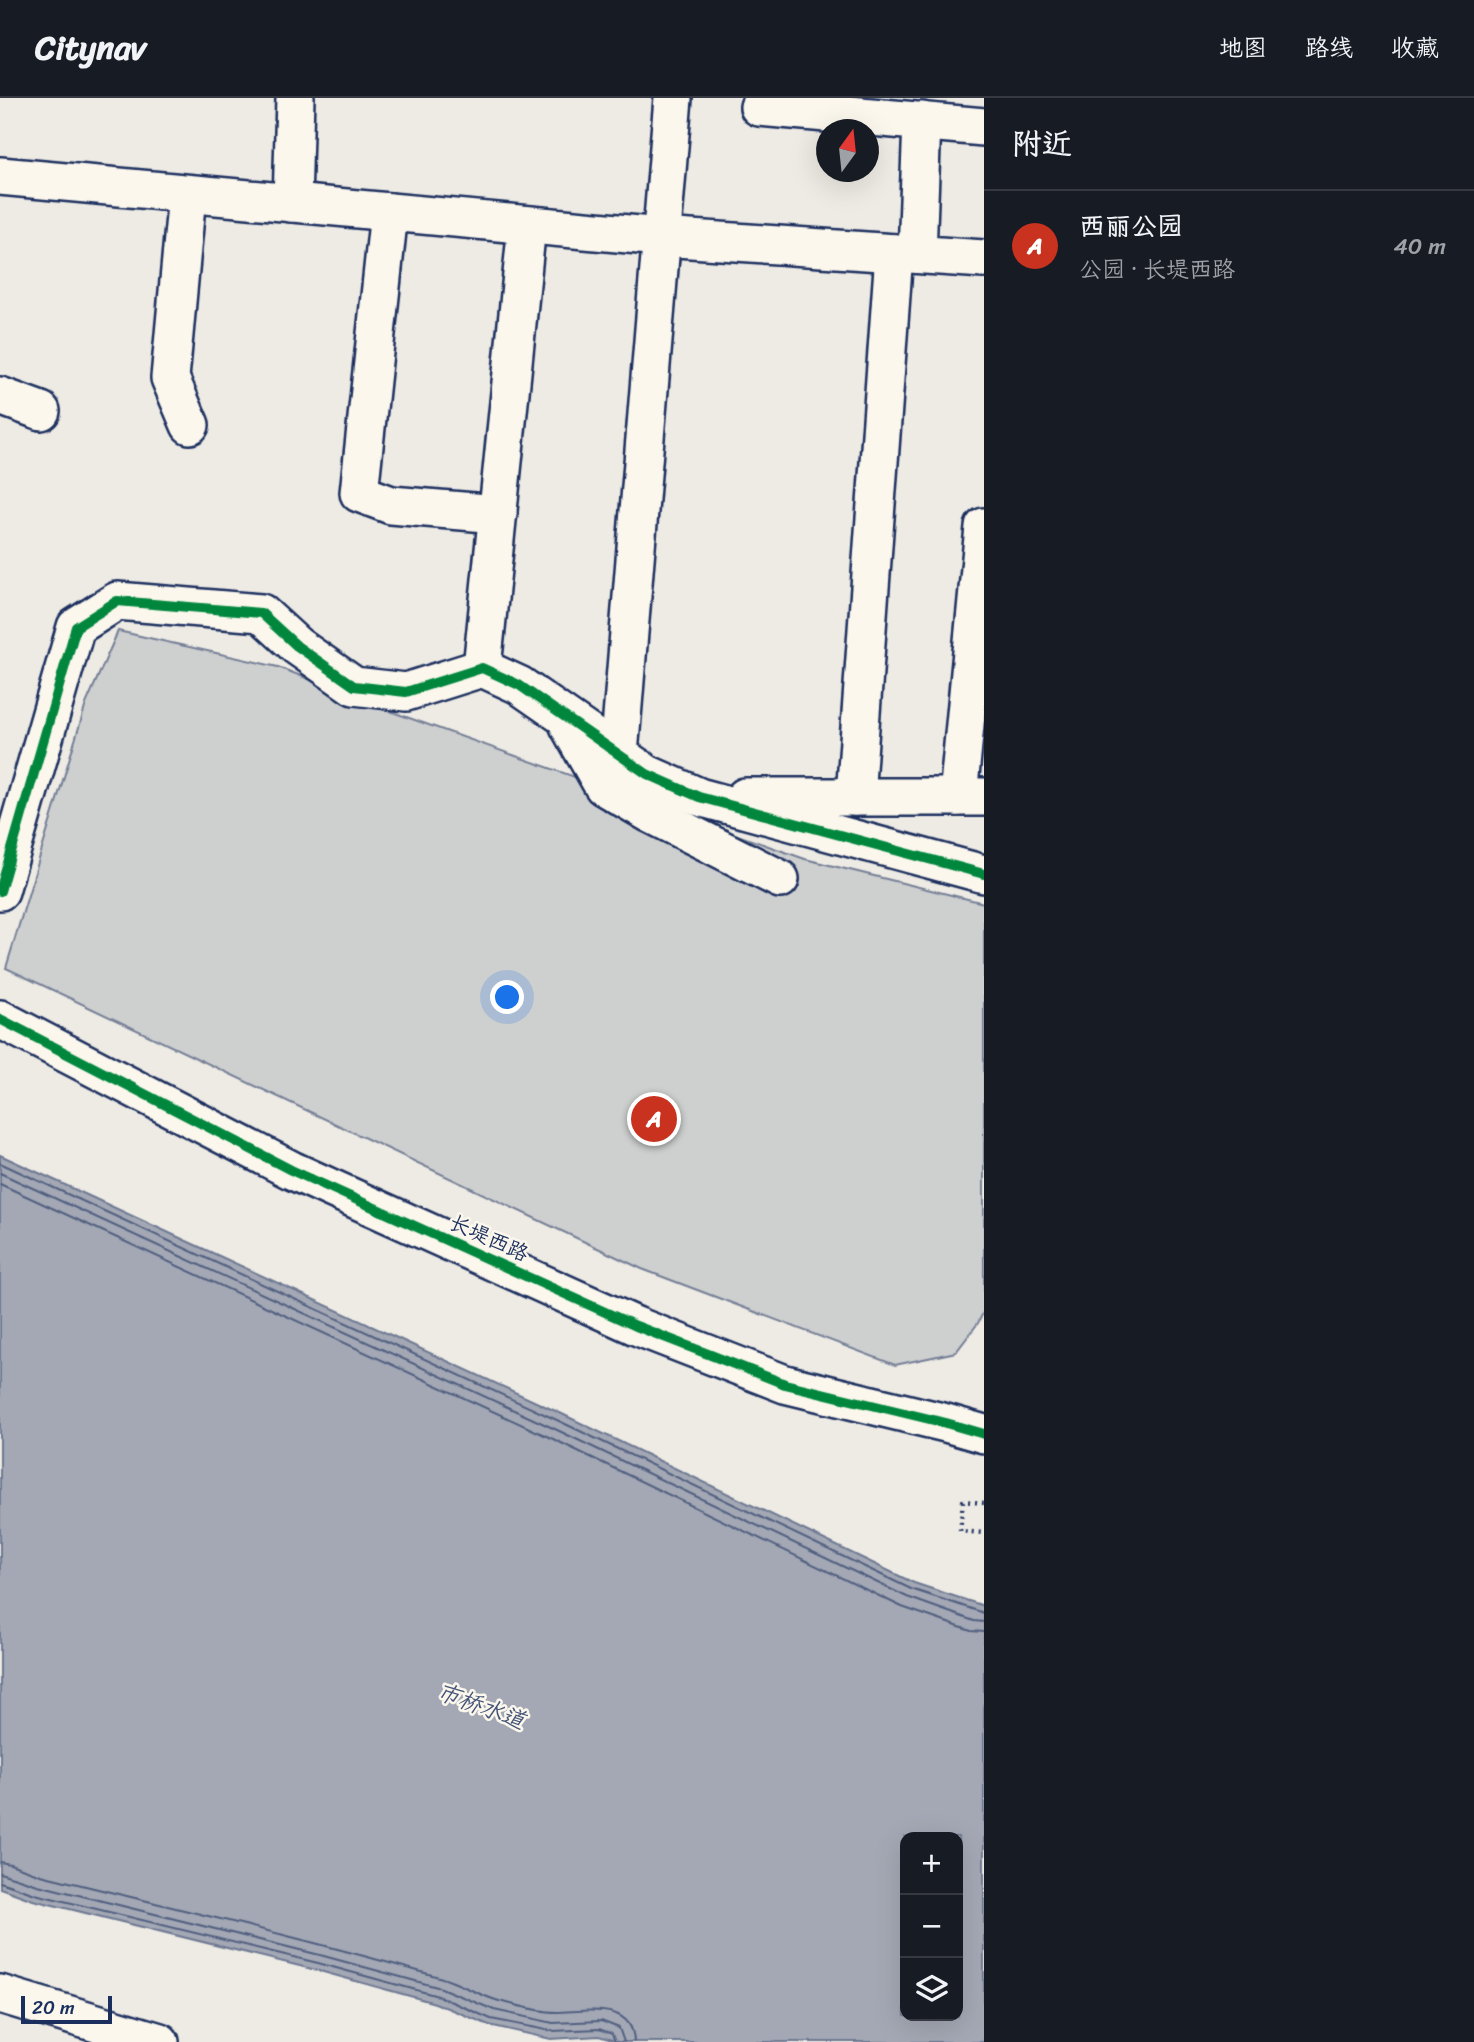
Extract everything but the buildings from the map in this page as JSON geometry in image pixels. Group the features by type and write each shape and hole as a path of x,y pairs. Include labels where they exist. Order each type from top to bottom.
{"street":[{"path":"292,203 295,98"},
{"path":"619,754 673,98"},
{"path":"759,107 984,127"},
{"path":"855,797 906,253 922,121"},
{"path":"0,176 661,237 984,259"},
{"path":"187,194 170,379 190,425"},
{"path":"389,212 359,493 391,505 498,513"},
{"path":"482,668 527,225"},
{"path":"0,396 41,411"},
{"path":"699,797 971,797 984,527"},
{"path":"0,891 75,626 117,601 261,613 297,646 354,686 406,692 482,668 519,685 647,774 699,797 984,874"},
{"path":"563,716 603,786 651,814 780,879"},
{"name":"长堤西路","path":"0,1019 291,1170 636,1326 785,1384 984,1434"},
{"path":"946,1423 984,1411"},
{"path":"0,1994 160,2042"}],"path":[{"path":"984,1503 963,1501 960,1531 984,1533"}],"shaded area":[{"path":"118,631 278,667 398,714 805,859 984,903 984,1311 956,1352 895,1365 642,1269 6,968 86,704"}],"water":[{"name":"市桥水道","path":"0,1155 562,1414 914,1583 984,1606 984,2042 618,2042 599,2036 551,2039 489,2025 435,2003 316,1970 33,1900 0,1888"}],"cycle path":[{"path":"0,891 76,627 117,601 261,613 297,646 354,686 406,692 482,668 519,685 647,774 699,797 984,874"},
{"path":"0,1019 291,1170 636,1326 785,1384 984,1434"}],"place":[{"name":"西丽公园","path":"654,1119"}]}
